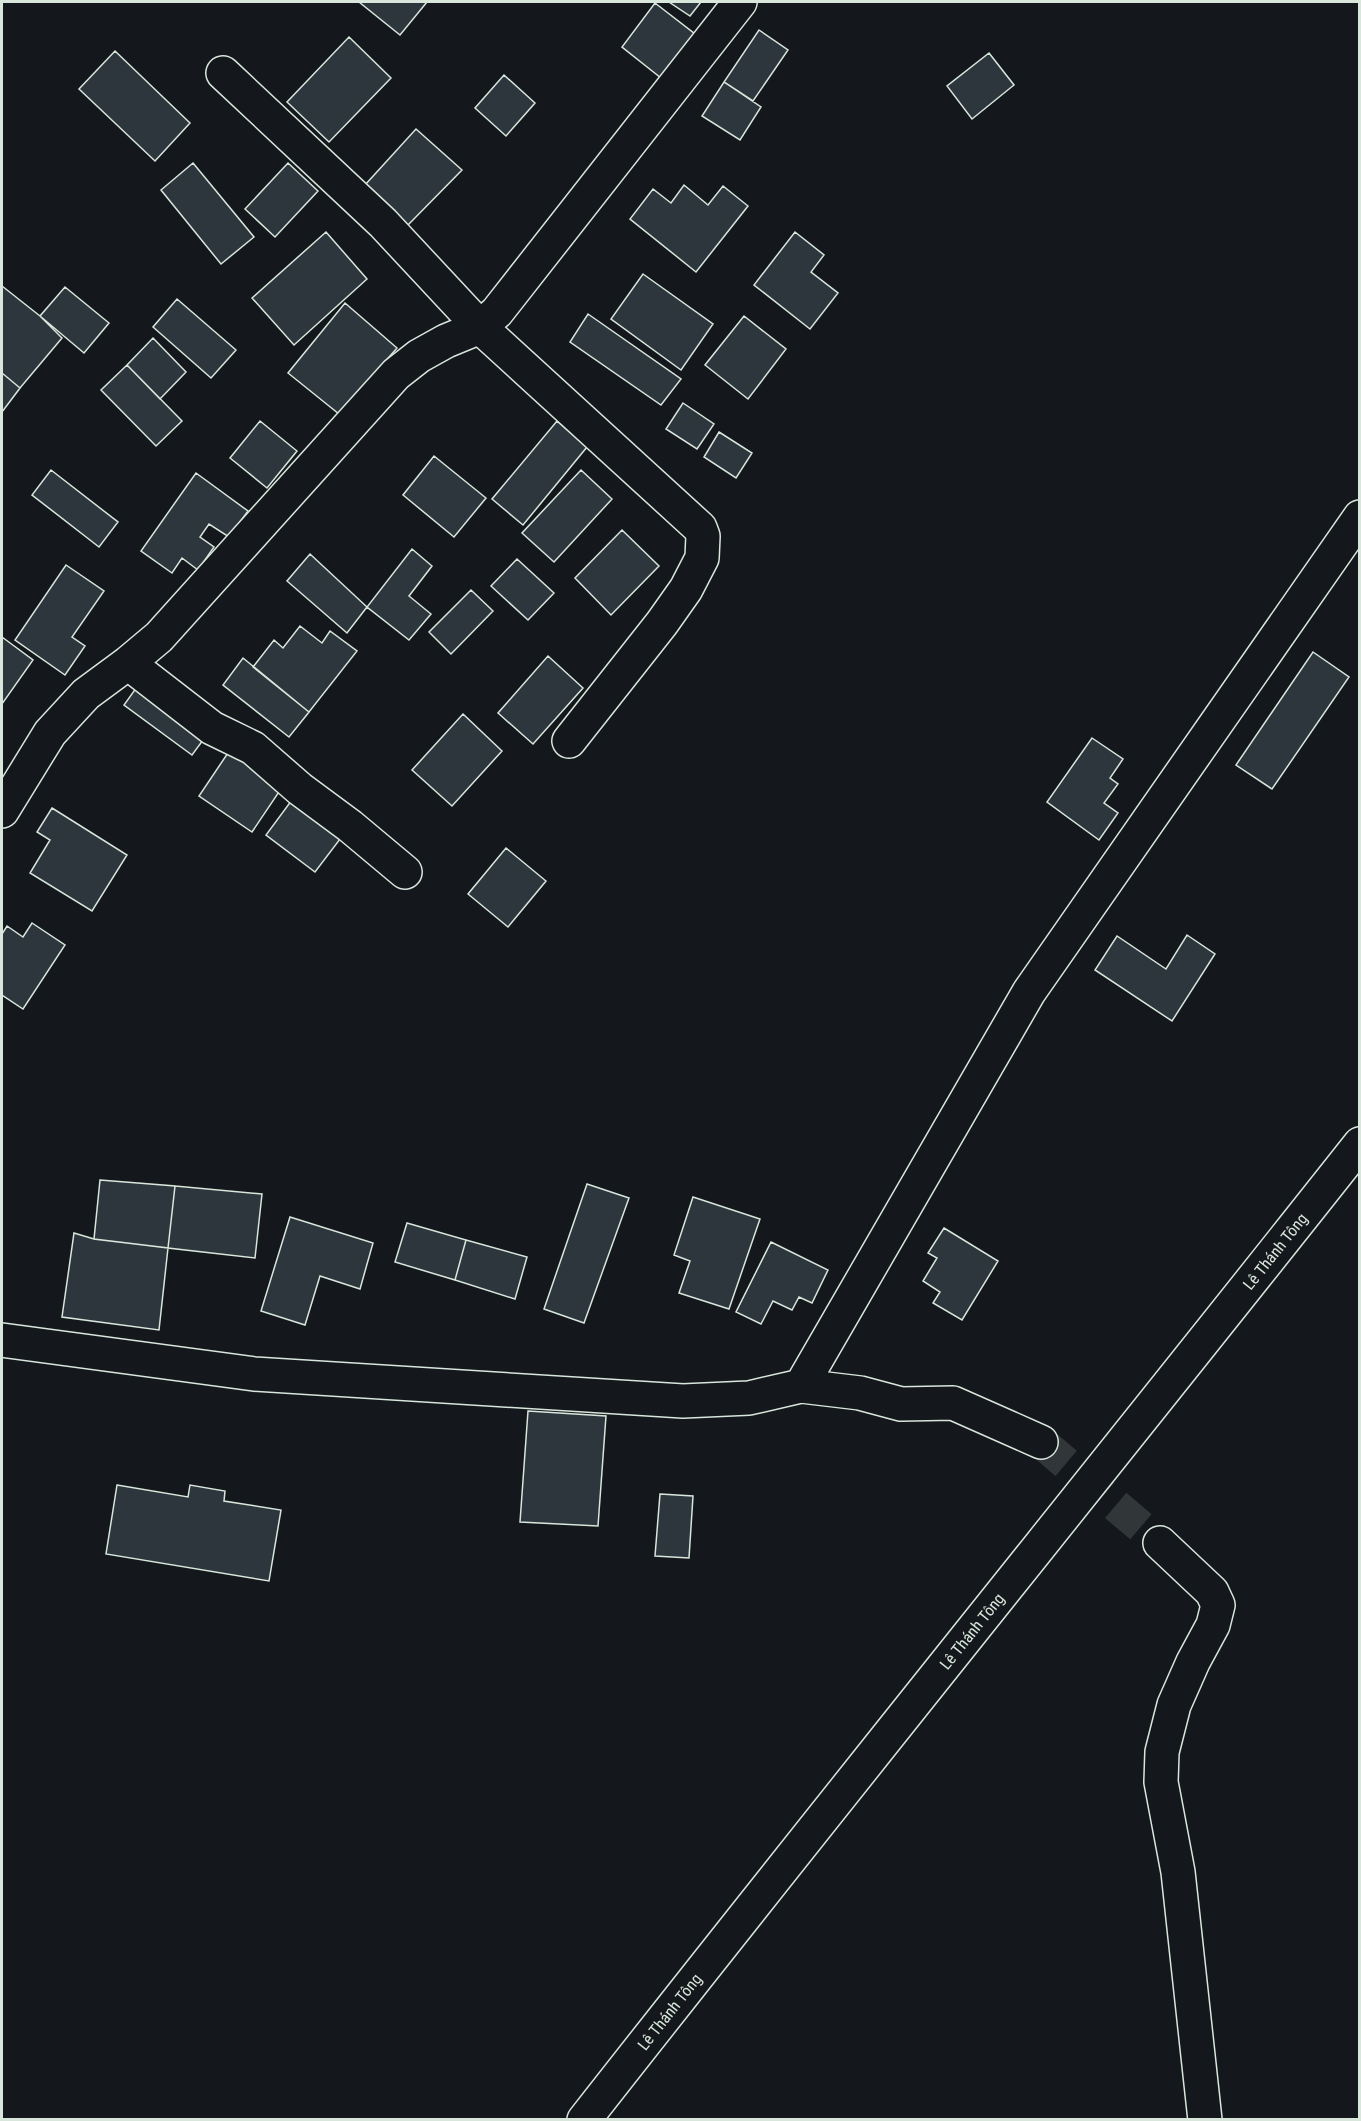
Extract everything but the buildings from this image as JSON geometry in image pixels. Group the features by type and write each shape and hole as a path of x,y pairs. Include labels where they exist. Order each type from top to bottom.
{"main road":[{"path":"2,811 50,733 86,694 159,637 396,374 418,356 480,327 497,312 740,2"},
{"path":"223,73 383,223 480,327 700,528 703,536 702,558 686,589 569,741"},
{"path":"801,1386 1029,992 1359,517"},
{"path":"128,663 212,728 253,748 289,777 300,789 350,826 405,872"},
{"name":"Lê Thánh Tông","path":"584,2120 751,1906 1121,1446 1359,1144"},
{"path":"2,1340 254,1374 683,1401 749,1398 801,1386 860,1393 901,1404 953,1403 1041,1442"},
{"path":"1160,1543 1212,1592 1218,1605 1213,1625 1174,1705 1162,1752 1161,1782 1178,1872 1205,2120"}],"tunnel":[{"path":"1041,1442 1160,1543"}]}
